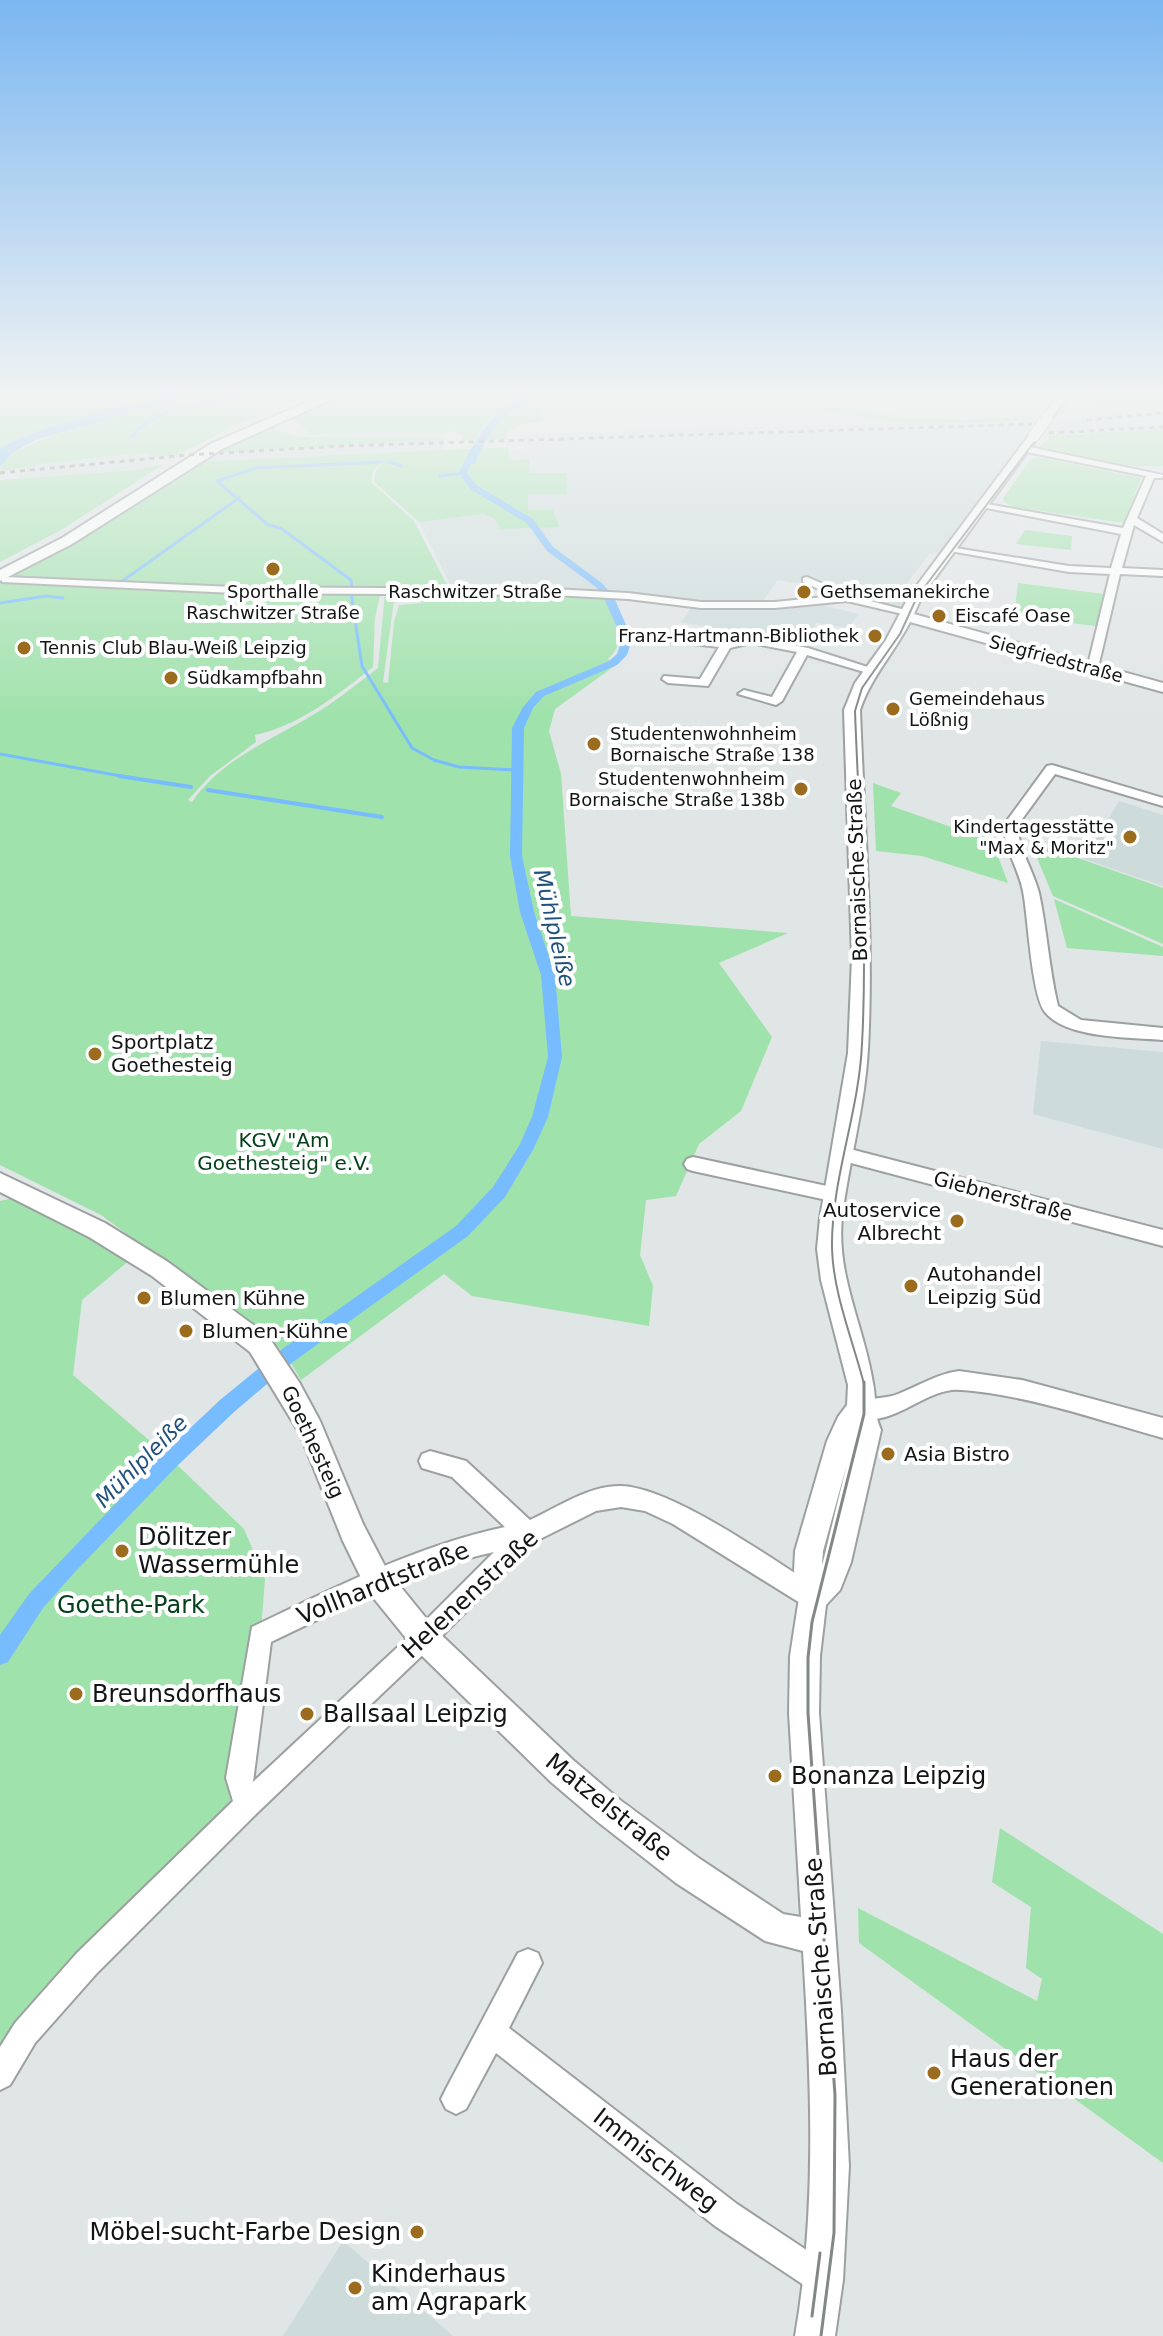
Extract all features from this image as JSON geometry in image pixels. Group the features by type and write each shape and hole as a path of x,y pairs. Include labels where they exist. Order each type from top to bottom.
{"highway":[{"path":"0,566 54,538 113,501"},
{"path":"3,578 131,501"}],"main road":[{"name":"Bornaische Straße","path":"815,2336 824,2280 830,2166 804,1713 805,1656 813,1598 830,1580 837,1562 868,1430 860,1409 861,1385 833,1280 829,1249 858,1053 861,958 851,722 860,687 893,641 905,616 949,550 985,501"},
{"name":"Siegfriedstraße","path":"905,616 1163,688"},
{"name":"Goethesteig","path":"0,1182 97,1230 160,1269 259,1344 290,1390 311,1429 353,1532 377,1580 424,1638"},
{"name":"Matzelstraße","path":"424,1638 562,1771 609,1811 688,1871 777,1929 819,1938"}],"street":[{"path":"1093,669 1131,518 1142,501"},
{"path":"981,506 1127,532"},
{"path":"1131,518 1163,539"},
{"path":"949,550 1023,563 1117,573 1163,573"},
{"name":"Raschwitzer Straße","path":"3,578 150,588 598,594 690,604 749,605 847,598"},
{"name":"Raschwitzer Straße","path":"807,580 847,598 905,616"},
{"path":"671,639 726,645 751,640 804,650 871,670"},
{"path":"668,679 704,683 726,645"},
{"path":"744,694 776,701 804,650"},
{"path":"1163,802 1052,769 1010,826 1011,839 1031,891 1046,1001 1051,1009 1068,1022 1080,1026 1163,1034"},
{"name":"Giebnerstraße","path":"842,1154 1163,1238"},
{"path":"693,1164 836,1195"},
{"path":"860,1409 897,1405 943,1382 959,1380 1022,1389 1163,1428"},
{"path":"430,1461 458,1468 528,1533"},
{"name":"Helenenstraße","path":"0,2075 25,2033 87,1963 247,1805 424,1638 528,1533 594,1501 621,1496 647,1501 681,1516 813,1598"},
{"name":"Vollhardtstraße","path":"247,1805 239,1778 260,1635 377,1580 455,1549 528,1533"},
{"path":"456,2099 528,1963"},
{"name":"Immischweg","path":"493,2033 726,2215 824,2280"}],"shaded area":[{"path":"528,501 986,501 945,555 930,553 905,586 920,590 907,612 838,592 839,589 812,579 796,583 778,580 763,601 751,604 628,596 454,592 419,522 483,514 494,518 527,510"},
{"path":"826,606 859,614 848,628 816,623 803,644 681,622 692,607"},
{"name":"Kindertagesstätte \"Max & Moritz\"","path":"1119,801 1163,815 1163,886 1084,859"},
{"path":"1041,1041 1163,1052 1163,1149 1033,1114"},
{"name":"Kinderhaus am Agrapark","path":"343,2241 453,2336 283,2336"}],"green space":[{"path":"0,501 106,501 61,530 0,562"},
{"path":"134,501 392,501 414,521 447,585 441,590 223,588 8,577"},
{"path":"395,501 528,501 528,510 553,510 559,527 501,529 494,518 483,514 419,522"},
{"path":"1132,501 1124,523 1014,507 1004,502"},
{"path":"1025,530 1072,536 1071,550 1016,544"},
{"name":"KGV \"Am Goethesteig\" e.V.","path":"0,582 128,590 296,594 293,602 313,602 316,594 380,595 375,618 373,667 302,717 255,735 256,742 210,776 188,800 192,802 233,761 326,707 378,668 385,593 395,593 383,682 388,683 394,622 399,605 421,603 422,599 402,599 403,593 604,597 618,629 618,645 608,659 616,665 555,709 549,731 561,774 571,916 788,933 719,963 772,1037 741,1111 699,1144 676,1196 646,1200 640,1255 653,1286 649,1326 472,1296 444,1274 301,1380 287,1356 270,1340 101,1215 0,1165"},
{"path":"1018,583 1112,595 1103,627 1014,616"},
{"path":"873,783 901,793 891,806 974,835 977,831 990,835 1008,883 922,856 876,851"},
{"path":"1030,841 1163,888 1163,944 1053,896"},
{"path":"1054,899 1163,947 1163,956 1067,948"},
{"name":"Goethe-Park","path":"25,1195 137,1254 82,1300 73,1375 171,1459 244,1529 265,1579 247,1805 25,2033 0,2045 0,1201"},
{"path":"1000,1828 1163,1934 1163,2163 859,1943 858,1908 1037,2001 1042,1979 1026,1968 1031,1907 992,1882"}],"waterway":[{"path":"118,584 235,501"},
{"path":"240,501 267,524 282,529 351,580 352,589"},
{"name":"Mühlpleiße","path":"0,1654 36,1601 67,1566 227,1406 287,1356 462,1231 499,1192 526,1148 540,1117 555,1057 548,975 527,912 516,856 518,728 528,707 540,694 613,663 622,655 627,639 609,597 599,585 550,549 530,521 496,501"},
{"path":"351,593 362,666 412,748 434,760 459,767 515,770"},
{"path":"0,603 46,596 63,598"},
{"path":"0,754 132,778"},
{"path":"119,776 132,778"},
{"path":"132,778 191,787"},
{"path":"208,790 382,817"}],"tram line":[{"path":"864,1384 840,1299 832,1248 836,1197 860,1070 864,1002 855,711 862,688 900,634 917,597 990,501"},
{"path":"821,2336 834,2233 835,2095 808,1713 808,1658 812,1622 864,1414 864,1384"},
{"path":"812,2316 820,2253"}],"place":[{"name":"Sporthalle Raschwitzer Straße","path":"273,569"},
{"name":"Gethsemanekirche","path":"804,592"},
{"name":"Eiscafé Oase","path":"939,616"},
{"name":"Franz-Hartmann-Bibliothek","path":"875,636"},
{"name":"Tennis Club Blau-Weiß Leipzig","path":"24,648"},
{"name":"Südkampfbahn","path":"171,678"},
{"name":"Gemeindehaus Lößnig","path":"893,709"},
{"name":"Studentenwohnheim Bornaische Straße 138","path":"594,744"},
{"name":"Studentenwohnheim Bornaische Straße 138b","path":"801,789"},
{"name":"Kindertagesstätte \"Max & Moritz\"","path":"1130,837"},
{"name":"Sportplatz Goethesteig","path":"95,1054"},
{"name":"Autoservice Albrecht","path":"957,1221"},
{"name":"Autohandel Leipzig Süd","path":"911,1286"},
{"name":"Blumen Kühne","path":"144,1298"},
{"name":"Blumen-Kühne","path":"186,1331"},
{"name":"Asia Bistro","path":"888,1454"},
{"name":"Dölitzer Wassermühle","path":"122,1551"},
{"name":"Breunsdorfhaus","path":"76,1694"},
{"name":"Ballsaal Leipzig","path":"307,1714"},
{"name":"Bonanza Leipzig","path":"775,1776"},
{"name":"Haus der Generationen","path":"934,2073"},
{"name":"Möbel-sucht-Farbe Design","path":"417,2232"},
{"name":"Kinderhaus am Agrapark","path":"355,2288"}]}
